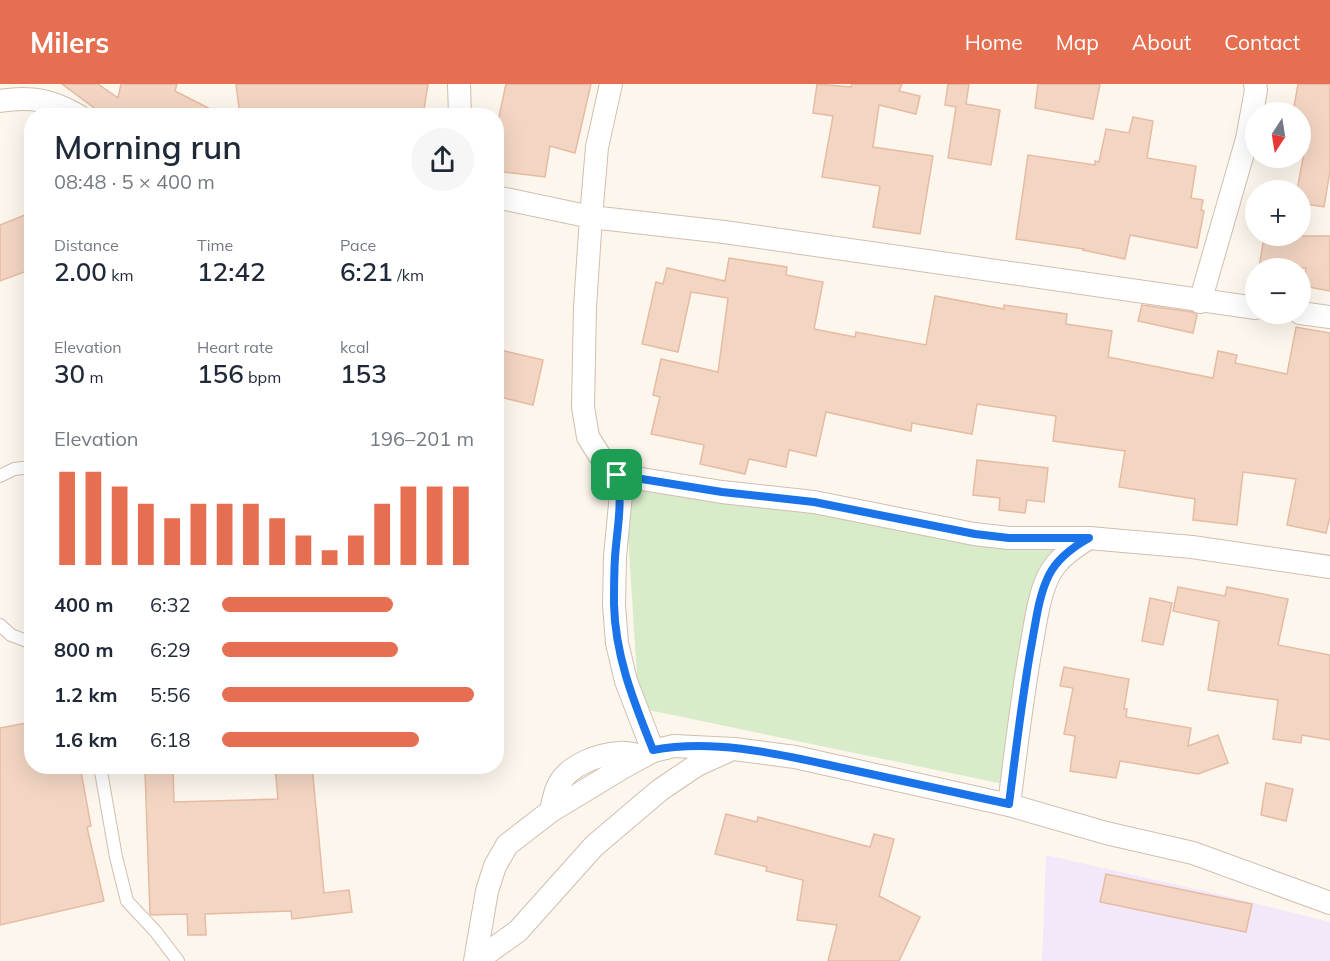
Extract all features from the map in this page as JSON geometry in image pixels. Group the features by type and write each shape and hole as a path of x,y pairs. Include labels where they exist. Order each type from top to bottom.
{"street":[{"path":"459,84 460,108"},
{"path":"611,84 597,147 585,307 583,407 588,437 600,456 617,475 621,494 615,567 614,605 617,643 648,753"},
{"path":"1200,302 1247,139 1256,90 1255,84"},
{"path":"0,101 37,99 65,108"},
{"path":"504,199 591,217 724,232 1245,307"},
{"path":"1311,315 1330,317"},
{"path":"617,475 750,496 814,502 975,534 1009,538 1089,538 1192,547 1330,567"},
{"path":"1009,804 1026,677 1043,593 1050,574 1060,560 1089,538"},
{"path":"475,961 487,891 495,866 507,845 551,811 648,753 674,746 734,748 795,757 1009,804 1106,833 1193,853 1330,903"},
{"path":"475,961 518,931 594,846 660,790 696,765 734,748"}],"lane":[{"path":"0,476 14,469 24,468"},
{"path":"0,626 24,640"},
{"path":"101,774 116,857 127,901 156,932 178,961"}],"shaded area":[{"path":"1046,855 1330,922 1330,961 1042,961"}],"green space":[{"path":"624,473 1055,548 1013,786 639,708"}],"building":[{"path":"62,84 98,84 118,98 121,84 177,84 175,91 208,108 94,108"},
{"path":"236,84 428,84 424,108 239,108"},
{"path":"506,84 591,84 575,153 550,146 545,177 504,172 504,108 501,108"},
{"path":"817,84 851,87 852,84 902,84 899,91 920,96 916,114 879,105 873,147 933,156 920,234 873,227 880,186 822,177 833,116 813,113"},
{"path":"948,84 969,84 966,104 1000,110 991,165 948,158 956,107 945,105"},
{"path":"1038,84 1100,84 1093,119 1035,108"},
{"path":"1298,84 1330,84 1330,171 1324,207 1311,205 1311,180 1299,180 1301,168 1311,168 1311,102 1295,102"},
{"path":"1133,117 1153,121 1147,158 1196,166 1191,198 1203,200 1201,210 1204,211 1197,248 1130,235 1125,259 1084,249 1016,239 1028,155 1095,165 1095,161 1099,162 1106,129 1129,133"},
{"path":"24,215 24,272 0,281 0,225"},
{"path":"1311,236 1330,236 1330,291 1311,287 1311,258 1261,258 1263,246 1311,246"},
{"path":"729,258 787,267 786,275 823,282 814,329 855,337 856,332 926,345 935,296 1004,309 1004,305 1067,314 1066,324 1112,331 1108,357 1213,378 1218,351 1237,355 1235,363 1287,374 1296,327 1330,333 1330,517 1326,533 1287,525 1296,479 1243,472 1237,525 1193,520 1195,499 1119,487 1125,451 1053,441 1056,416 977,404 972,434 912,423 911,431 826,412 816,456 789,450 786,467 749,459 745,474 700,464 704,445 651,434 660,397 653,395 661,359 718,372 728,298 691,292 678,352 642,344 656,282 663,284 667,268 725,281"},
{"path":"1142,305 1192,312 1197,315 1193,333 1138,321"},
{"path":"504,351 543,360 533,405 504,398"},
{"path":"977,460 1048,468 1044,502 1027,500 1025,513 999,510 1000,498 973,495"},
{"path":"1178,587 1225,596 1227,587 1288,599 1278,645 1330,655 1330,740 1302,735 1301,743 1273,739 1278,700 1208,690 1219,621 1173,611"},
{"path":"1150,598 1172,603 1163,645 1142,641"},
{"path":"1064,667 1129,679 1124,709 1127,709 1126,717 1191,728 1188,746 1218,735 1228,763 1198,774 1120,761 1116,778 1070,771 1075,736 1064,734 1073,688 1060,686"},
{"path":"24,724 24,774 81,774 91,826 87,827 104,901 0,925 0,728"},
{"path":"145,774 173,774 174,802 278,799 276,774 313,774 324,893 349,890 352,912 292,919 291,911 205,914 206,935 188,935 187,914 150,914"},
{"path":"1266,783 1293,789 1286,821 1261,815"},
{"path":"726,814 757,822 758,817 870,847 874,834 894,839 879,896 920,917 899,961 828,961 837,925 797,920 803,880 766,871 767,867 715,854"},
{"path":"1106,874 1252,904 1246,932 1100,902"}],"route":[{"path":"617,475 770,499 814,502 852,508 894,519 975,534 1009,538 1089,538 1060,560 1050,574 1043,593 1026,677 1009,804 795,757 734,748 674,746 653,750 626,681 617,643 614,605 615,557 621,494 617,475"}]}
